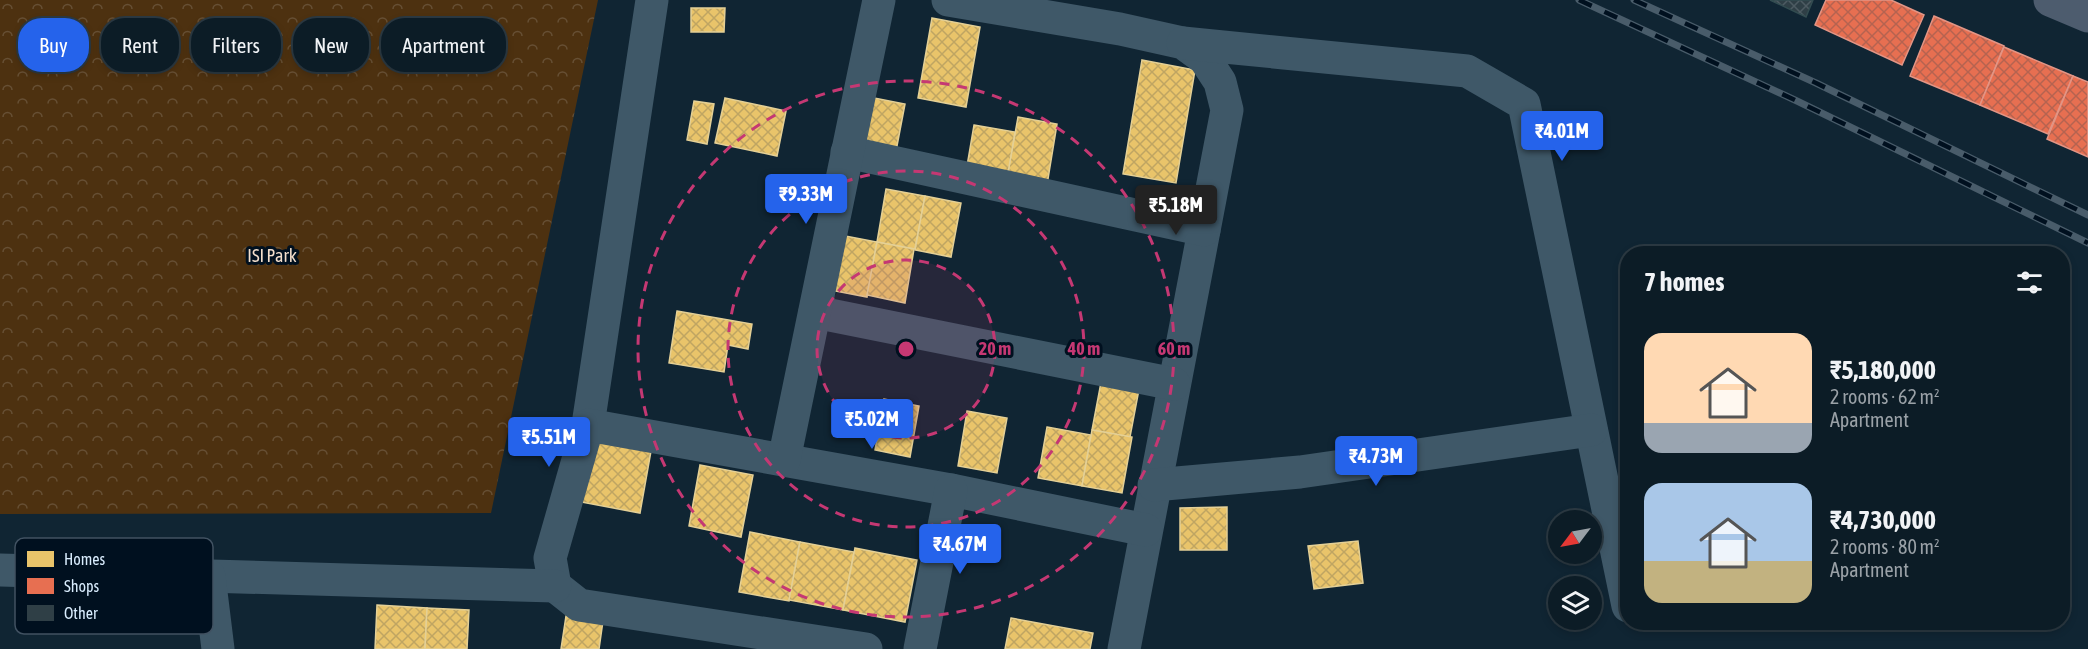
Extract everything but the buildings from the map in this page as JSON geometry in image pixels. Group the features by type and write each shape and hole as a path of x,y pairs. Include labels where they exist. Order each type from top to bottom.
{"highway":[{"path":"2050,0 2088,16"}],"street":[{"path":"555,586 550,558 588,424 652,0"},
{"path":"784,460 879,0"},
{"path":"948,0 1120,28 1183,43 1467,72 1524,104 1620,568"},
{"path":"1124,649 1227,110 1220,82 1205,59 1183,43"},
{"path":"847,152 1204,230"},
{"path":"814,312 1174,384"},
{"path":"588,424 951,490 1146,530"},
{"path":"1154,485 1300,472 1591,430"},
{"path":"920,649 951,490"},
{"path":"0,570 15,570"},
{"path":"213,576 555,586 579,605 866,649"},
{"path":"213,608 218,649"}],"green space":[{"name":"ISI Park","path":"0,0 598,0 491,513 0,514"}],"railway":[{"path":"1579,0 1797,101 2088,243"},
{"path":"1634,0 1816,83 2088,215"}]}
